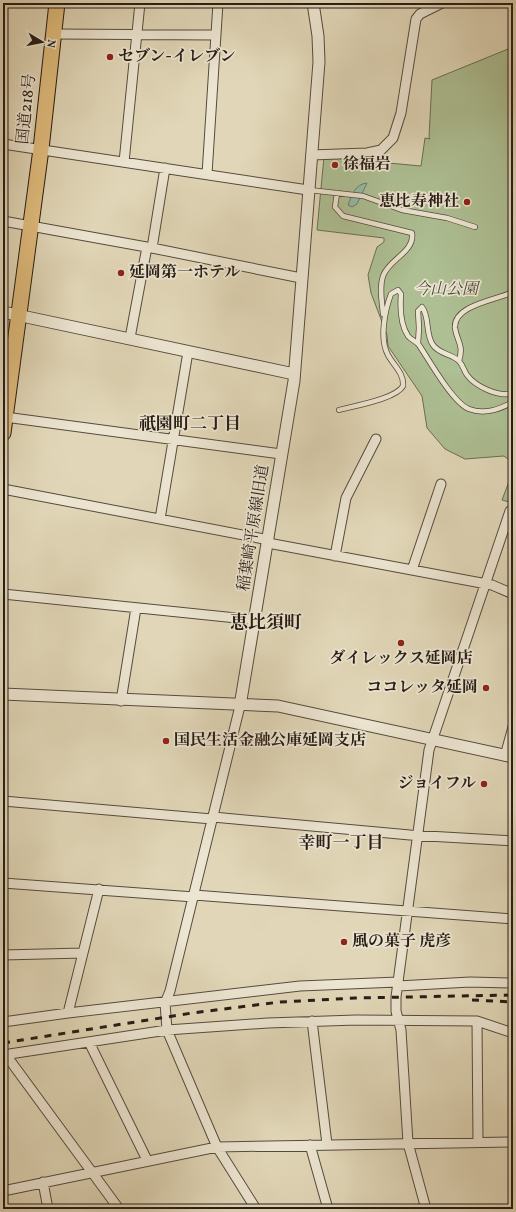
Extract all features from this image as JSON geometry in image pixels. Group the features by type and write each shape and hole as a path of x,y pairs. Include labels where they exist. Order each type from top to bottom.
{"highway":[{"name":"国道218号","path":"3,433 41,149 57,3"}],"street":[{"path":"124,162 140,3"},
{"path":"206,174 218,3"},
{"name":"稲葉崎平原線旧道","path":"240,706 269,541 294,374 319,62 318,36 313,3"},
{"path":"311,155 367,153 381,150 392,138 401,113 416,19 420,14 442,3"},
{"path":"54,34 216,35"},
{"path":"3,144 308,190"},
{"path":"130,338 150,248 165,168"},
{"path":"3,221 301,278"},
{"path":"3,312 294,374"},
{"path":"160,519 188,352"},
{"path":"5,414 174,441 281,454"},
{"path":"335,556 346,498 376,440"},
{"path":"412,570 441,484"},
{"path":"3,489 160,519 335,556 485,584 513,594"},
{"path":"426,1209 408,1143 401,1030 398,1022 396,1004 398,984 429,750 510,511"},
{"path":"3,594 256,620"},
{"path":"121,700 136,608"},
{"path":"3,694 240,706 278,706 509,756 513,728"},
{"path":"240,706 170,991 165,1002 167,1030 217,1147 256,1209"},
{"path":"3,801 513,842"},
{"path":"3,882 513,919"},
{"path":"68,1013 99,889"},
{"path":"3,955 83,952"},
{"path":"3,1022 300,986 470,982 513,983"},
{"path":"312,1021 327,1144"},
{"path":"120,1209 5,1055 167,1030 312,1021 477,1021 513,1033"},
{"path":"477,1021 478,1142"},
{"path":"89,1042 147,1160"},
{"path":"3,1191 147,1160 217,1147 513,1142"},
{"path":"310,1145 328,1209"},
{"path":"43,1182 48,1209"}],"lane":[{"path":"308,190 363,196 402,210 447,218 475,227"},
{"path":"337,193 335,207 343,216 412,233 413,238 410,245 386,270 381,286 385,349 398,369 403,386 401,389 380,399 338,410"},
{"path":"384,317 391,294 394,290 398,290 401,294 400,311 407,335 418,343 440,377 464,406 478,411 489,412 502,408 513,402"},
{"path":"459,361 462,351 462,344 455,326 457,317 460,313 473,306 513,292"},
{"path":"418,343 418,311 422,307 433,345 439,351 459,361 468,376 489,391 499,395 513,392"}],"green space":[{"name":"今山公園","path":"513,47 513,463 504,456 465,459 445,449 427,428 422,396 388,346 387,335 371,293 368,275 377,247 384,242 384,238 317,230 324,157 421,166 425,138 430,139 432,80"},
{"path":"513,471 513,503 502,500"}],"shaded area":[{"path":"367,183 357,204 352,207 348,205 357,188 360,185"}],"railway":[{"path":"3,1043 192,1013 280,1002 355,998 513,995"},
{"path":"472,1000 513,1002"}],"place":[{"name":"セブン-イレブン","path":"110,57"},
{"name":"徐福岩","path":"335,165"},
{"name":"恵比寿神社","path":"467,202"},
{"name":"延岡第一ホテル","path":"121,273"},
{"name":"ダイレックス延岡店","path":"401,643"},
{"name":"ココレッタ延岡","path":"486,688"},
{"name":"国民生活金融公庫延岡支店","path":"166,741"},
{"name":"ジョイフル","path":"484,784"},
{"name":"風の菓子 虎彦","path":"344,942"}],"district":[{"name":"祇園町二丁目","path":"190,424"},
{"name":"恵比須町","path":"266,623"},
{"name":"幸町一丁目","path":"341,843"}]}
